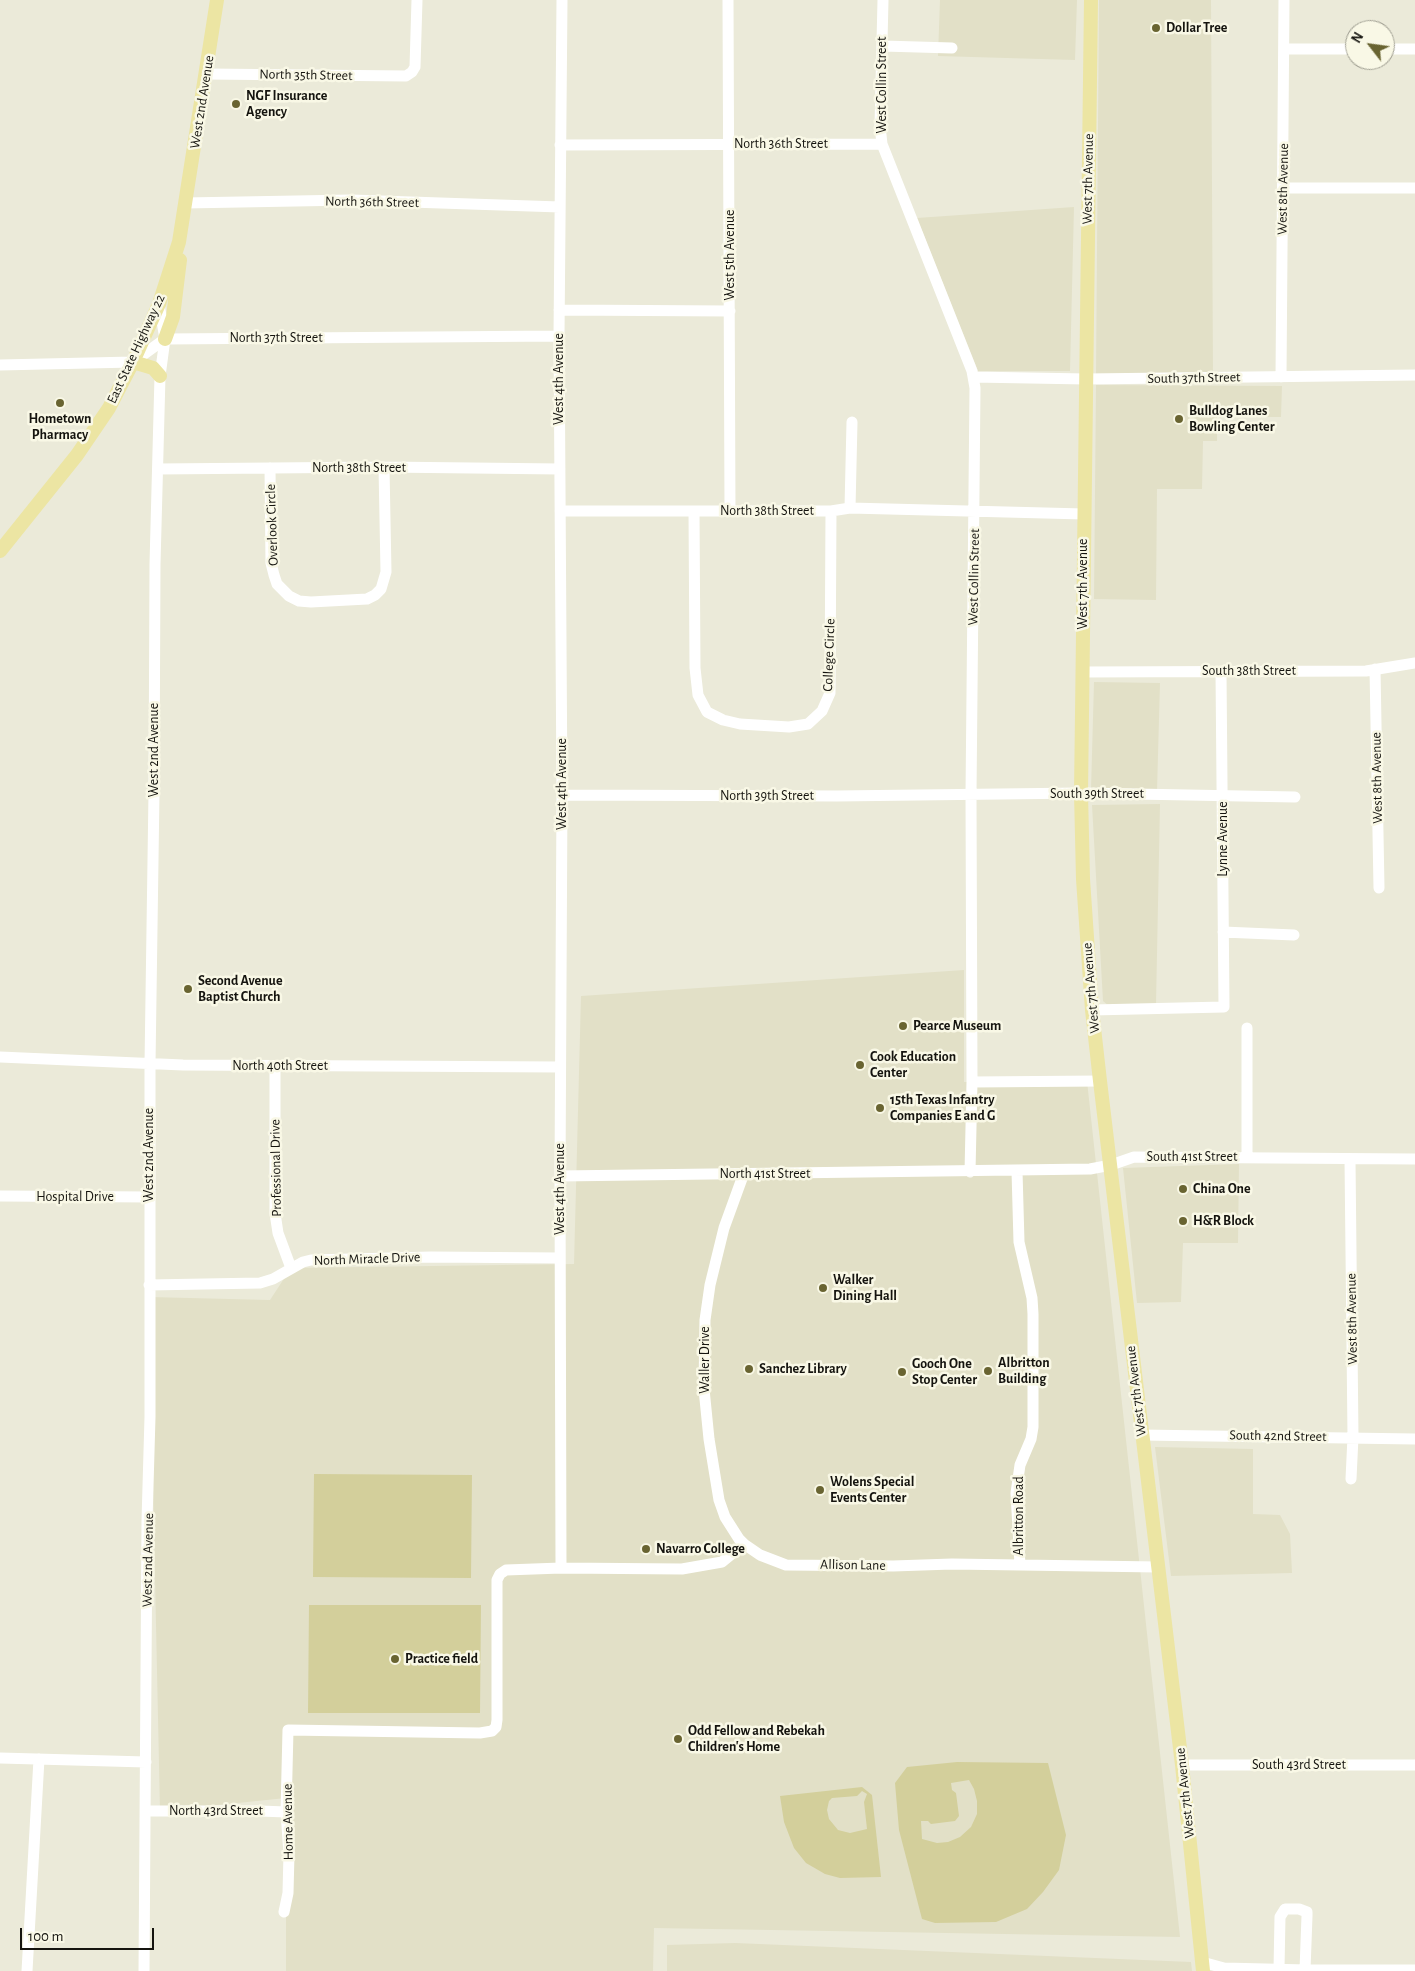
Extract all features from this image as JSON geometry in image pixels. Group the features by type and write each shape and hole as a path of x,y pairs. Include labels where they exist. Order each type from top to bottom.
{"main road":[{"name":"West 2nd Avenue","path":"185,203 218,0"},
{"name":"West 7th Avenue","path":"1090,0 1081,793 1083,878 1092,1010 1141,1435 1182,1765 1202,1967"},
{"name":"East State Highway 22","path":"0,551 77,455 109,408 134,362 159,304 179,242 185,203"},
{"path":"165,339 173,317 181,256 179,242"},
{"path":"134,362 153,368 160,376"}],"street":[{"name":"North 35th Street","path":"207,74 406,76 415,67 417,0"},
{"name":"West 4th Avenue","path":"561,1568 560,1067 562,795 559,310 562,0"},
{"name":"West 5th Avenue","path":"728,0 730,511"},
{"name":"West Collin Street","path":"883,0 880,126 882,144 916,228 973,378 975,388 970,1172"},
{"name":"West 8th Avenue","path":"1281,377 1284,0"},
{"path":"883,46 952,48"},
{"path":"1284,49 1345,49"},
{"path":"1395,49 1415,49"},
{"name":"North 36th Street","path":"560,145 882,144"},
{"path":"1283,188 1415,188"},
{"name":"North 36th Street","path":"185,203 351,200 560,207"},
{"name":"West 2nd Avenue","path":"144,1971 150,1417 149,1197 155,564 160,376 165,339 159,304"},
{"path":"559,310 730,311"},
{"name":"North 37th Street","path":"165,339 559,336"},
{"path":"0,365 134,362 165,339"},
{"name":"South 37th Street","path":"973,378 1086,379 1415,375"},
{"path":"850,508 852,422"},
{"name":"North 38th Street","path":"158,469 384,467 560,469"},
{"name":"Overlook Circle","path":"270,468 271,563 274,575 277,584 289,596 299,601 311,602 367,599 376,595 381,589 386,572 384,467"},
{"name":"North 38th Street","path":"560,511 831,511 850,508 974,510"},
{"path":"974,510 1084,514"},
{"name":"College Circle","path":"694,511 694,668 698,695 707,712 723,720 740,724 789,728 808,724 822,711 830,693 831,511"},
{"name":"South 38th Street","path":"1083,672 1366,671 1415,663"},
{"name":"West 8th Avenue","path":"1376,669 1379,888"},
{"name":"Lynne Avenue","path":"1092,1010 1224,1007 1221,672"},
{"name":"South 39th Street","path":"971,794 1081,793 1295,797"},
{"name":"North 39th Street","path":"562,795 971,794"},
{"path":"1224,932 1294,935"},
{"path":"1247,1157 1248,1028"},
{"name":"North 40th Street","path":"0,1057 150,1064 560,1067"},
{"name":"Professional Drive","path":"275,1066 274,1213 278,1233 291,1268"},
{"path":"972,1082 1100,1081"},
{"name":"South 41st Street","path":"970,1172 1090,1169 1111,1165 1134,1157 1415,1159"},
{"name":"West 8th Avenue","path":"1350,1160 1352,1479"},
{"name":"Albritton Road","path":"1017,1171 1018,1242 1032,1298 1033,1314 1033,1427 1020,1464 1016,1493 1020,1565"},
{"name":"North 41st Street","path":"560,1176 970,1172"},
{"name":"Waller Drive","path":"744,1174 724,1228 710,1286 705,1320 704,1389 709,1439 719,1500 725,1517 744,1544"},
{"name":"Hospital Drive","path":"0,1196 149,1197"},
{"name":"North Miracle Drive","path":"149,1285 260,1284 303,1262 311,1260 431,1257 560,1258"},
{"name":"South 42nd Street","path":"1141,1435 1415,1439"},
{"path":"561,1568 682,1569 703,1567 722,1562 744,1544"},
{"name":"Allison Lane","path":"744,1544 760,1555 786,1565 893,1566 952,1564 1158,1567"},
{"name":"Home Avenue","path":"284,1912 288,1893 289,1854 286,1812 288,1730 480,1733 492,1731 496,1727 498,1720 497,1580 500,1574 506,1570 561,1568"},
{"path":"0,1758 146,1762"},
{"path":"27,1971 39,1759"},
{"name":"South 43rd Street","path":"1182,1765 1415,1765"},
{"name":"North 43rd Street","path":"146,1811 286,1812"},
{"path":"1279,1969 1280,1917 1285,1909 1299,1909 1307,1912 1305,1970"},
{"path":"1202,1967 1305,1970 1415,1970"}],"shaded area":[{"path":"940,0 1077,0 1075,60 938,56"},
{"path":"1099,0 1211,0 1213,375 1096,375"},
{"path":"1074,207 1070,371 978,371 917,218"},
{"path":"1096,385 1282,386 1281,417 1217,417 1217,441 1203,441 1202,489 1157,489 1156,600 1094,599"},
{"path":"1094,682 1160,683 1157,791 1091,790"},
{"path":"1160,804 1156,1004 1109,1006 1103,1001 1092,805"},
{"name":"Navarro College","path":"964,970 964,1082 1087,1081 1180,1937 654,1928 653,1971 286,1971 286,1798 160,1811 149,1297 270,1300 291,1268 574,1264 581,996"},
{"path":"1239,1164 1238,1243 1183,1243 1181,1302 1137,1303 1123,1168"},
{"path":"1155,1447 1253,1449 1253,1514 1280,1515 1290,1534 1292,1573 1171,1576"},
{"path":"314,1474 472,1475 471,1578 313,1577"},
{"name":"Practice field","path":"309,1605 481,1605 480,1713 308,1713"},
{"path":"957,1762 1048,1763 1066,1835 1059,1870 1043,1892 1027,1909 996,1922 935,1923 922,1919 899,1830 895,1783 907,1767","holes":["969,1780 977,1801 977,1814 971,1827 960,1837 948,1842 937,1843 922,1839 921,1821 928,1821 931,1824 955,1821 959,1816 956,1793 952,1790 951,1783"]},
{"path":"862,1787 872,1795 881,1877 840,1878 825,1874 806,1863 794,1848 784,1822 780,1796","holes":["862,1791 867,1794 864,1802 867,1829 850,1833 838,1830 829,1819 827,1810 829,1801 832,1798 857,1796"]},
{"path":"735,1943 1191,1962 1192,1971 667,1971 667,1945"}],"place":[{"name":"Dollar Tree","path":"1156,28"},
{"name":"NGF Insurance Agency","path":"236,104"},
{"name":"Hometown Pharmacy","path":"60,403"},
{"name":"Bulldog Lanes Bowling Center","path":"1179,419"},
{"name":"Second Avenue Baptist Church","path":"188,989"},
{"name":"Pearce Museum","path":"903,1026"},
{"name":"Cook Education Center","path":"860,1065"},
{"name":"15th Texas Infantry Companies E and G","path":"880,1108"},
{"name":"China One","path":"1183,1189"},
{"name":"H&R Block","path":"1183,1221"},
{"name":"Walker Dining Hall","path":"823,1288"},
{"name":"Sanchez Library","path":"749,1369"},
{"name":"Albritton Building","path":"988,1371"},
{"name":"Gooch One Stop Center","path":"902,1372"},
{"name":"Wolens Special Events Center","path":"820,1490"},
{"name":"Navarro College","path":"646,1549"},
{"name":"Practice field","path":"395,1659"},
{"name":"Odd Fellow and Rebekah Children's Home","path":"678,1739"}]}
